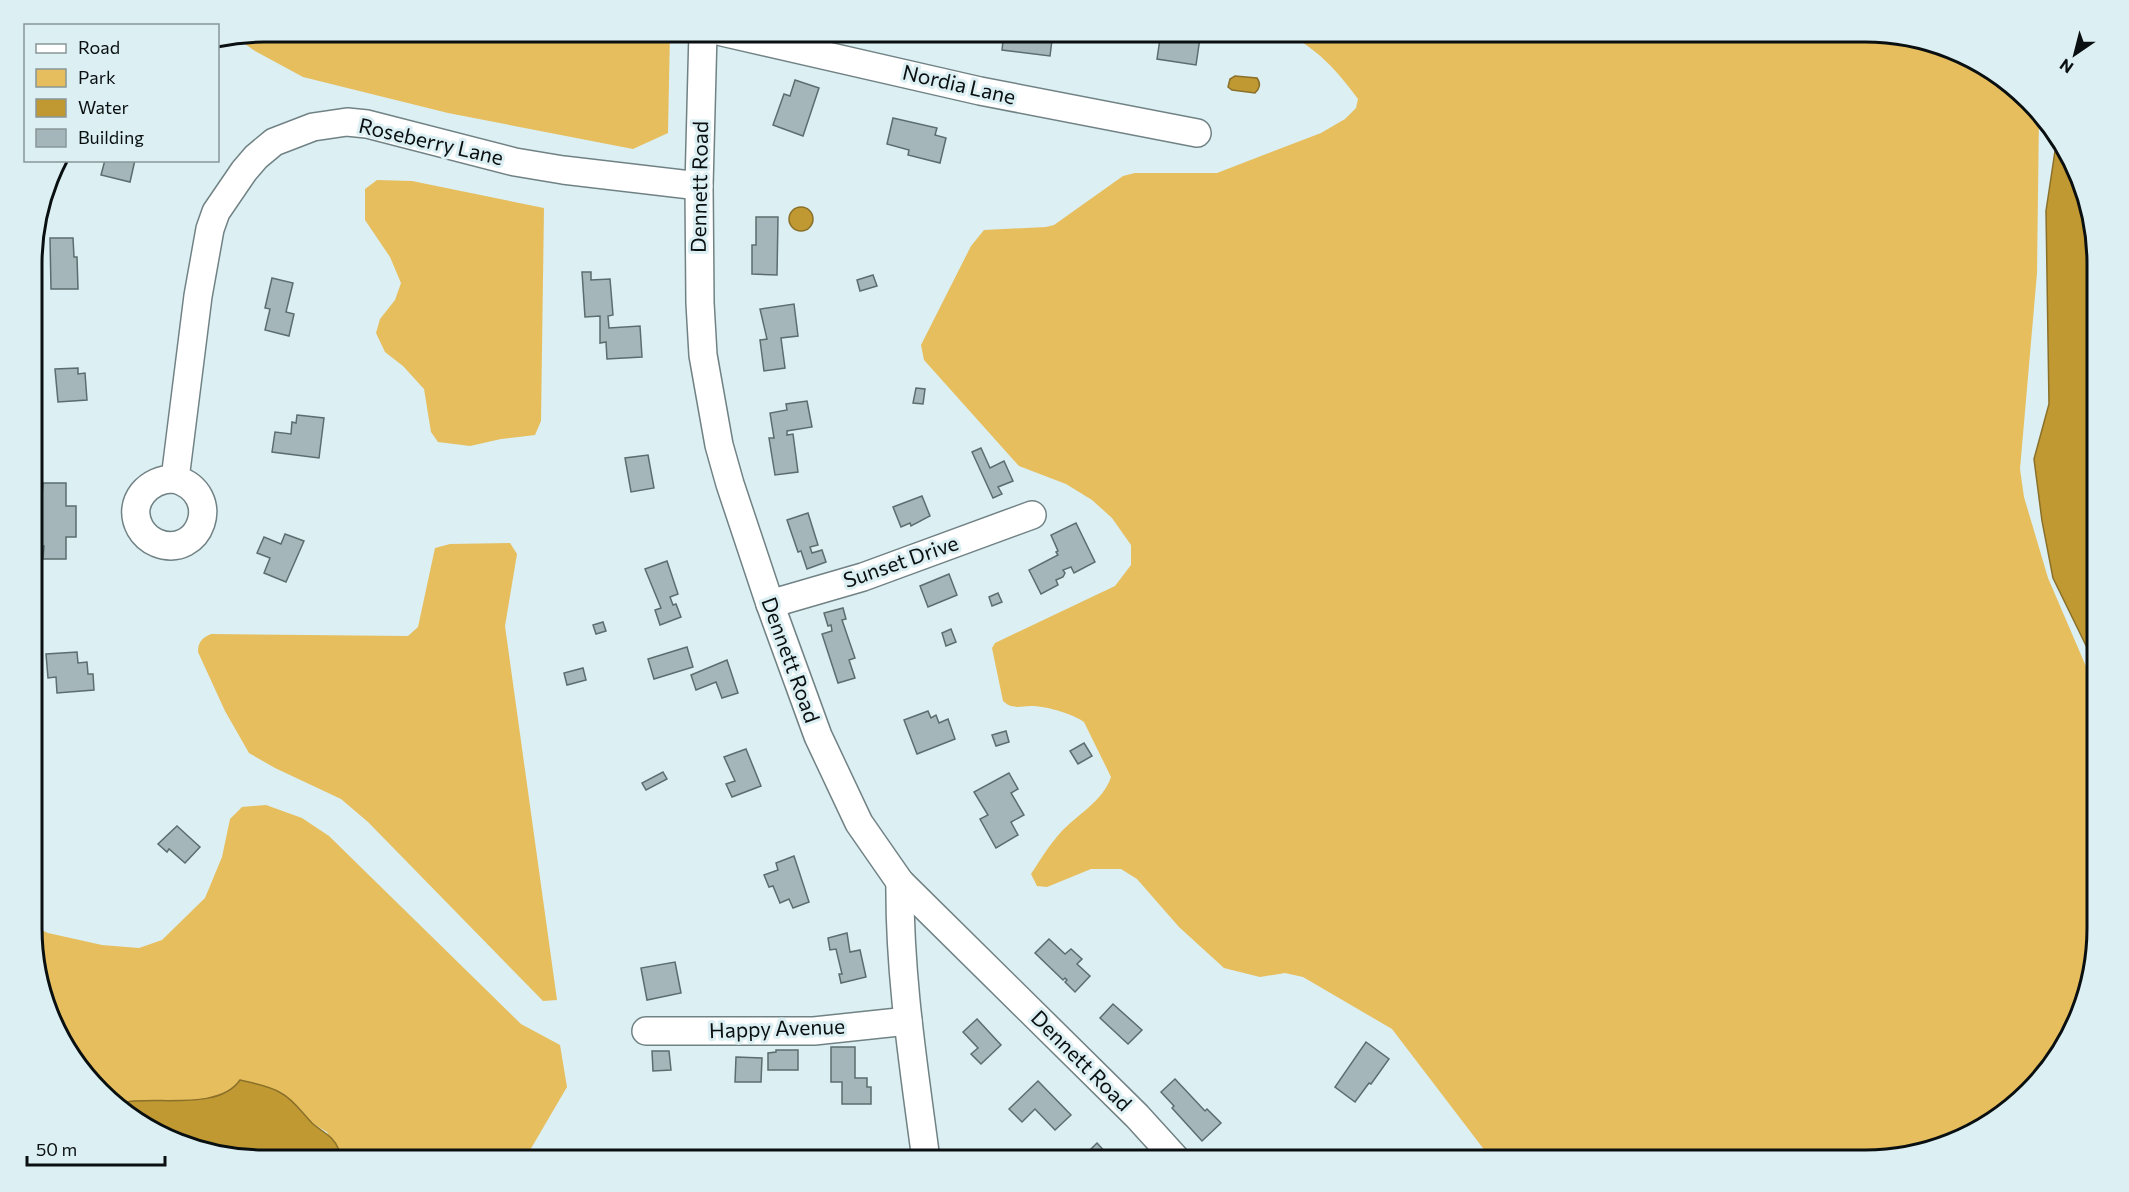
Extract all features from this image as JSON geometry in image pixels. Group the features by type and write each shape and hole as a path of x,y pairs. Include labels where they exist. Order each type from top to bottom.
{"street":[{"name":"Dennett Road","path":"703,42 699,186 700,306 703,355 709,392 719,445 730,484 770,604 816,730 843,792 860,823 900,882 1137,1116 1168,1150"},
{"name":"Nordia Lane","path":"766,42 980,91 1197,133"},
{"name":"Roseberry Lane","path":"175,478 198,296 210,229 216,213 230,190 256,157 274,142 313,127 347,122 367,124 515,162 699,186"},
{"name":"Sunset Drive","path":"770,604 863,577 1032,515"},
{"path":"900,882 899,923 908,1021 925,1150"},
{"name":"Happy Avenue","path":"646,1031 814,1031 908,1021"}],"green space":[{"path":"670,42 668,133 633,149 448,113 303,77 243,43"},
{"path":"1301,42 1880,42 1909,46 1963,65 1989,79 2012,97 2039,126 2037,273 2020,469 2024,497 2048,578 2087,669 2087,943 2083,972 2075,1000 2050,1052 2012,1095 1989,1113 1937,1138 1909,1146 1880,1150 1484,1150 1392,1029 1303,977 1285,973 1260,977 1224,968 1179,927 1137,879 1121,869 1091,869 1047,887 1037,886 1031,874 1045,852 1061,832 1096,800 1111,777 1084,722 1054,709 1034,706 1014,707 1003,701 992,648 995,643 1115,586 1131,565 1131,545 1112,518 1092,500 1066,484 1019,466 924,360 921,345 971,246 984,230 1054,225 1123,176 1135,173 1217,173 1321,133 1345,119 1356,108 1358,99 1326,61"},
{"path":"377,180 412,181 544,208 541,421 535,435 470,446 438,442 431,432 424,389 403,366 385,352 376,333 380,319 395,300 401,283 390,257 365,220 365,189"},
{"path":"510,543 517,554 505,626 557,1000 543,1001 368,822 341,799 249,753 225,711 198,652 201,641 211,634 408,636 418,627 435,548 450,544"},
{"path":"266,805 302,818 329,836 521,1024 560,1045 567,1087 530,1150 334,1150 327,1132 313,1124 281,1092 240,1081 230,1091 201,1099 126,1102 97,1075 79,1052 54,1000 46,972 42,930 102,945 139,948 162,940 205,898 222,857 230,819 242,807"}],"water":[{"path":"1235,76 1257,78 1258,89 1255,93 1232,90 1228,87 1230,79"},
{"path":"2055,151 2075,192 2083,220 2087,249 2087,648 2053,578 2042,521 2034,459 2049,404 2046,211"},
{"path":"801,207 809,211 813,219 809,227 801,231 793,227 789,219 793,211"},
{"path":"240,1080 272,1088 290,1099 312,1123 334,1141 339,1150 249,1150 220,1146 166,1127 140,1113 126,1102 201,1099 217,1096 230,1090"}],"building":[{"path":"1003,42 1052,42 1050,56 1002,50"},
{"path":"1160,42 1199,42 1196,65 1157,59"},
{"path":"795,80 819,88 803,136 773,125 784,94 790,96"},
{"path":"893,118 937,128 935,135 946,138 940,163 908,155 909,150 887,144"},
{"path":"104,162 135,162 130,182 101,175"},
{"path":"756,217 778,217 777,275 752,274 752,245 756,245"},
{"path":"50,238 73,238 74,257 77,257 78,289 51,289"},
{"path":"582,272 591,272 591,280 610,279 613,315 608,316 609,328 640,326 642,357 607,359 606,342 600,343 600,316 585,317"},
{"path":"873,275 877,286 860,291 857,280"},
{"path":"272,278 293,283 286,312 294,314 289,336 265,330 270,309 265,308"},
{"path":"794,304 798,336 781,338 785,368 764,371 760,340 767,339 760,309"},
{"path":"78,368 78,374 85,373 87,400 58,402 55,369"},
{"path":"916,388 925,389 923,404 913,403"},
{"path":"807,401 812,427 787,431 787,435 793,434 798,472 775,475 769,438 774,438 770,413 787,410 786,404"},
{"path":"297,415 324,418 319,458 272,452 275,432 291,434 292,422 296,423"},
{"path":"981,448 990,468 1004,461 1013,481 998,487 1002,494 993,498 972,452"},
{"path":"648,455 654,488 631,492 625,458"},
{"path":"43,483 66,483 66,506 76,506 76,537 66,537 66,559 43,559"},
{"path":"922,496 930,516 911,526 910,523 901,527 893,507"},
{"path":"808,513 818,545 810,547 812,553 822,550 826,562 807,569 801,551 798,552 787,520"},
{"path":"1076,523 1095,562 1074,573 1071,567 1063,570 1065,573 1063,577 1056,580 1058,585 1041,594 1029,570 1058,555 1051,535"},
{"path":"285,534 304,541 286,582 264,573 270,558 257,553 264,537 281,544"},
{"path":"667,561 678,594 670,597 673,605 676,604 681,617 660,625 655,610 661,608 645,569"},
{"path":"949,574 957,595 928,607 920,586"},
{"path":"998,593 1002,602 992,606 989,597"},
{"path":"843,608 846,619 842,620 855,658 849,660 855,678 838,683 822,634 832,631 824,613"},
{"path":"603,622 606,631 596,634 593,625"},
{"path":"951,629 956,642 946,646 942,633"},
{"path":"687,647 693,667 654,679 648,659"},
{"path":"77,652 78,663 87,662 88,674 93,674 94,690 57,693 56,677 48,678 46,654"},
{"path":"727,660 738,693 722,698 716,682 696,690 691,675"},
{"path":"583,668 586,680 567,685 564,673"},
{"path":"928,711 931,718 936,715 939,723 948,719 955,739 917,754 904,720"},
{"path":"1006,731 1009,742 996,746 992,735"},
{"path":"1084,743 1092,756 1078,764 1070,751"},
{"path":"746,749 761,786 732,797 726,784 735,781 724,757"},
{"path":"663,772 667,779 646,790 642,783"},
{"path":"1009,773 1018,789 1011,793 1024,815 1011,822 1018,835 996,848 980,819 988,815 974,792"},
{"path":"177,826 200,847 185,863 169,849 167,852 158,844"},
{"path":"794,856 809,902 793,908 789,899 780,903 773,886 769,887 764,875 778,870 776,863"},
{"path":"847,933 850,952 860,950 866,977 841,983 839,974 842,974 836,949 830,950 828,938"},
{"path":"1049,939 1065,954 1071,949 1082,959 1077,964 1090,976 1075,992 1065,982 1067,980 1065,978 1063,980 1035,953"},
{"path":"675,962 681,993 647,1000 641,968"},
{"path":"1113,1004 1142,1030 1128,1044 1100,1018"},
{"path":"977,1019 1001,1045 981,1064 971,1054 978,1048 963,1032"},
{"path":"1366,1042 1389,1059 1355,1102 1335,1087"},
{"path":"831,1047 855,1047 855,1078 867,1078 867,1087 871,1087 871,1104 842,1104 842,1082 831,1082"},
{"path":"776,1050 798,1050 798,1070 768,1070 768,1053 776,1052"},
{"path":"652,1051 669,1051 671,1070 653,1071"},
{"path":"736,1057 762,1058 761,1082 735,1082"},
{"path":"1175,1079 1205,1111 1207,1109 1221,1123 1202,1141 1172,1108 1174,1106 1161,1092"},
{"path":"1038,1081 1071,1115 1055,1130 1035,1109 1022,1122 1009,1109"},
{"path":"1097,1143 1103,1150 1090,1150"}]}
